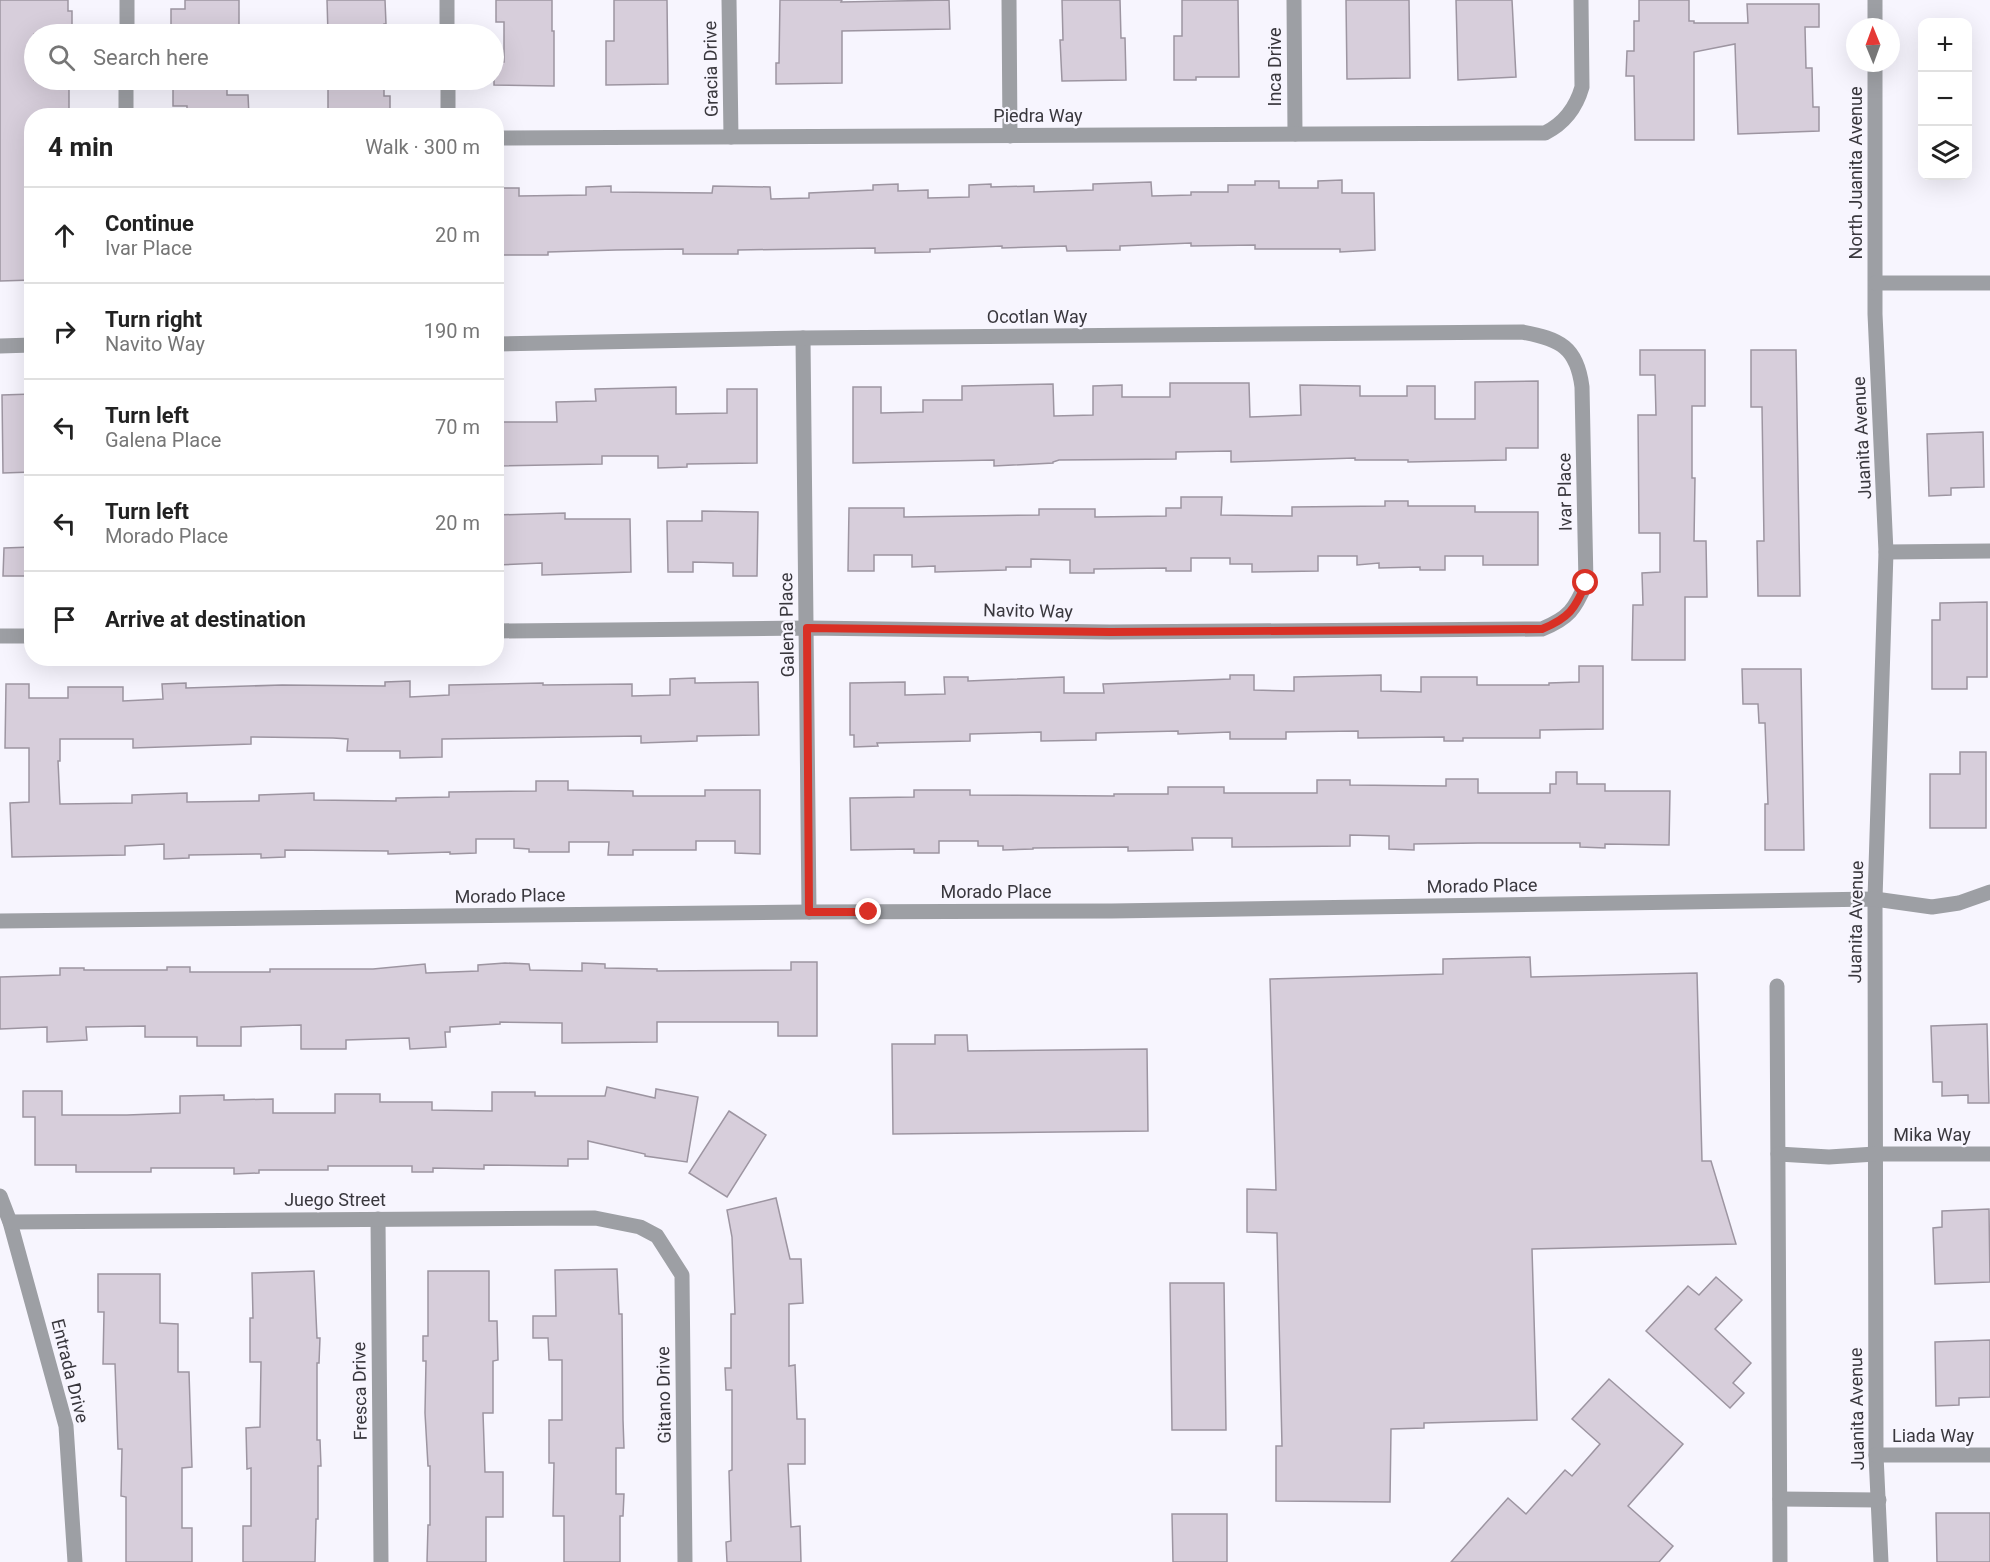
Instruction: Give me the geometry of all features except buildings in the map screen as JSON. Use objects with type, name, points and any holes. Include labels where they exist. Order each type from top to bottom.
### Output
[{"type":"street","points":[[127,0],[127,24]]},
{"type":"street","points":[[447,0],[447,24]]},
{"type":"street","name":"Gracia Drive","points":[[729,0],[731,137]]},
{"type":"street","points":[[1009,0],[1010,136]]},
{"type":"street","name":"Inca Drive","points":[[1294,0],[1295,134]]},
{"type":"street","name":"Piedra Way","points":[[504,138],[1545,133],[1557,127],[1571,112],[1582,87],[1581,0]]},
{"type":"street","points":[[1875,0],[1875,18]]},
{"type":"street","name":"North Juanita Avenue","points":[[1875,72],[1876,283]]},
{"type":"street","points":[[126,90],[126,108]]},
{"type":"street","points":[[448,90],[448,108]]},
{"type":"street","points":[[1876,283],[1990,283]]},
{"type":"street","name":"Juanita Avenue","points":[[1876,283],[1875,314],[1886,552],[1875,898],[1876,1455],[1881,1562]]},
{"type":"street","name":"Ocotlan Way","points":[[504,344],[803,338],[1522,332],[1549,337],[1572,354]]},
{"type":"street","name":"Galena Place","points":[[803,338],[809,912]]},
{"type":"street","points":[[0,346],[24,345]]},
{"type":"street","name":"Ivar Place","points":[[1558,622],[1576,606],[1586,583],[1582,387],[1580,370],[1572,354]]},
{"type":"street","points":[[1886,552],[1990,551]]},
{"type":"street","name":"Navito Way","points":[[504,631],[807,628],[1110,632],[1518,630],[1542,629],[1558,622]]},
{"type":"street","points":[[0,636],[24,636]]},
{"type":"street","name":"Morado Place","points":[[0,921],[809,912],[1101,912],[1875,898],[1932,907],[1959,903],[1990,892]]},
{"type":"street","points":[[1777,986],[1780,1562]]},
{"type":"street","name":"Mika Way","points":[[1778,1154],[1829,1157],[1875,1154],[1990,1154]]},
{"type":"street","name":"Entrada Drive","points":[[0,1196],[10,1222],[66,1425],[75,1562]]},
{"type":"street","name":"Juego Street","points":[[10,1222],[595,1218],[640,1227],[657,1236]]},
{"type":"street","name":"Fresca Drive","points":[[378,1219],[381,1562]]},
{"type":"street","name":"Gitano Drive","points":[[657,1236],[682,1275],[685,1562]]},
{"type":"street","name":"Liada Way","points":[[1876,1455],[1990,1455]]},
{"type":"street","points":[[1780,1499],[1879,1500]]},
{"type":"route","points":[[869,912],[809,912],[807,628],[1110,632],[1542,629],[1558,622],[1576,606],[1586,583]]}]
